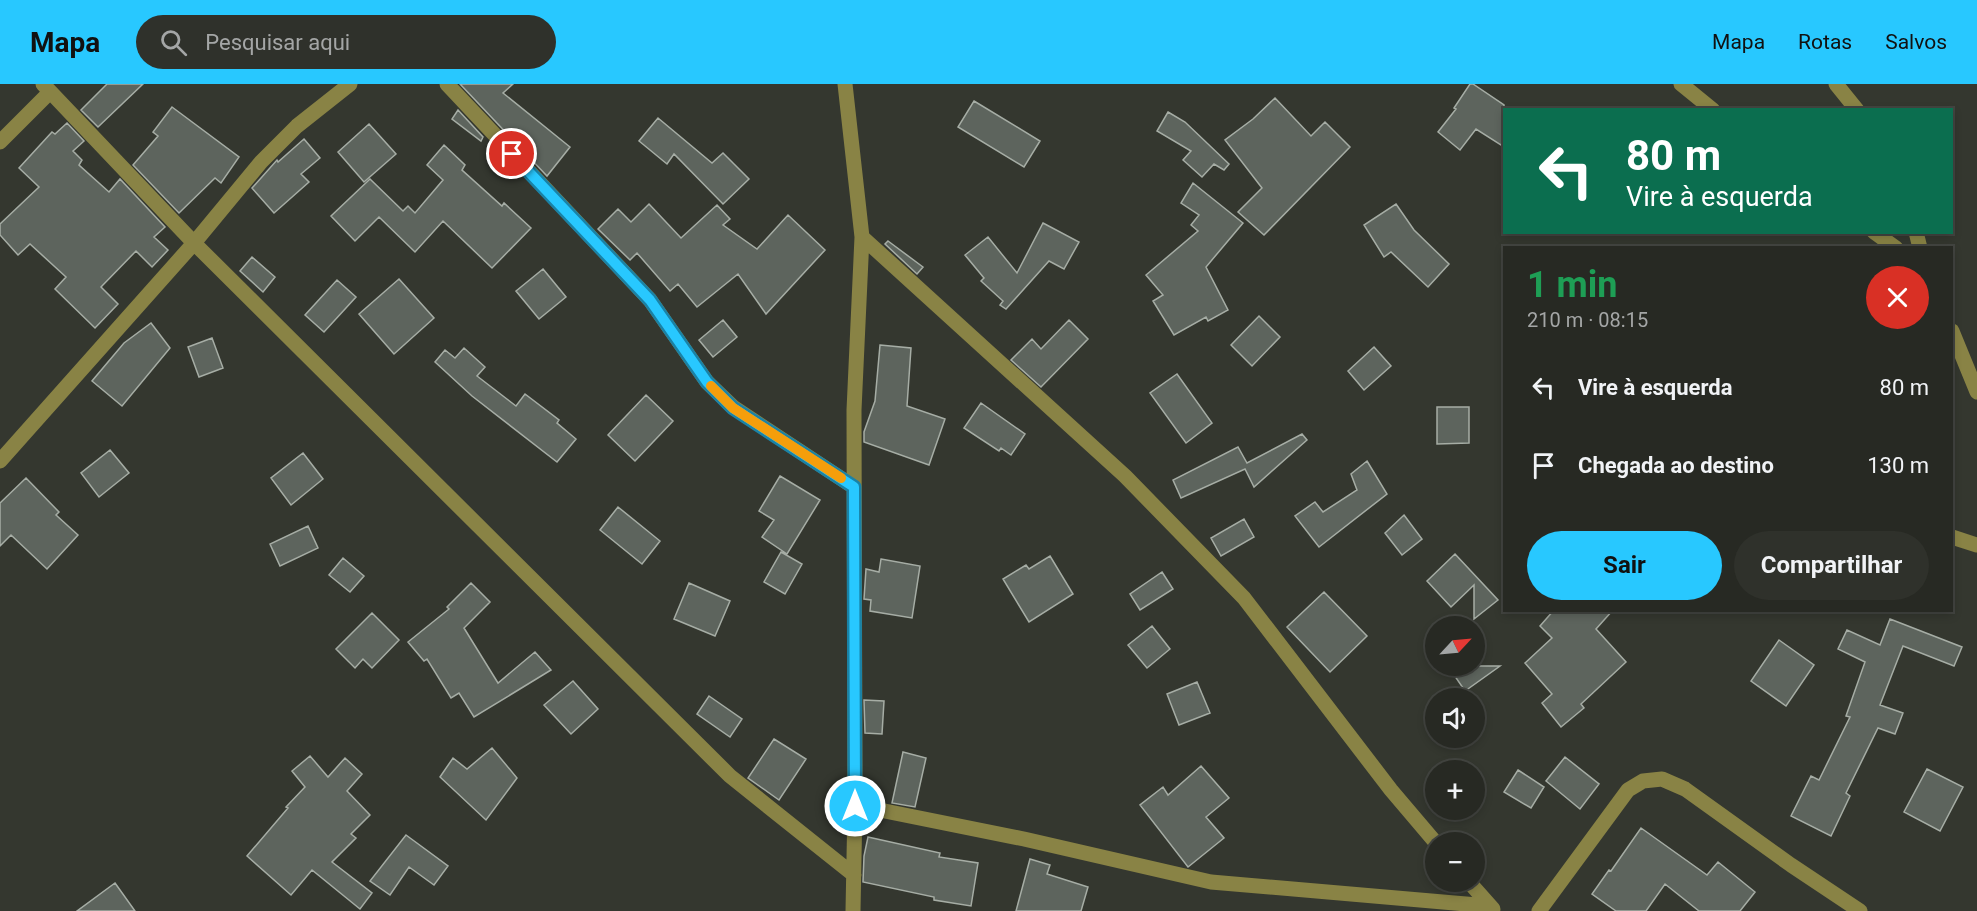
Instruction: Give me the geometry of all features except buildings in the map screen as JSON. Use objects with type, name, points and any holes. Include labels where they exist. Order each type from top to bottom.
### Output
[{"type":"street","points":[[0,461],[194,243],[261,162],[297,126],[350,84]]},
{"type":"street","points":[[447,84],[650,300],[707,382],[733,408],[854,487]]},
{"type":"street","points":[[845,84],[861,237],[854,410],[853,911]]},
{"type":"street","points":[[1680,84],[1710,108]]},
{"type":"street","points":[[1836,84],[1855,108]]},
{"type":"street","points":[[0,142],[46,88],[194,243],[730,776],[854,875]]},
{"type":"street","points":[[1877,234],[1893,246]]},
{"type":"street","points":[[861,237],[1125,477],[1244,598],[1391,790],[1427,832]]},
{"type":"street","points":[[1953,333],[1977,392]]},
{"type":"street","points":[[1953,537],[1977,545]]},
{"type":"street","points":[[1539,911],[1628,790],[1643,782],[1662,779],[1685,789],[1860,911]]},
{"type":"street","points":[[855,806],[1024,839],[1211,882],[1492,909]]},
{"type":"street","points":[[1478,892],[1492,909]]},
{"type":"slow traffic","points":[[711,386],[733,408],[841,478]]},
{"type":"route","points":[[512,154],[650,300],[707,382],[733,408],[854,487],[855,806]]}]
